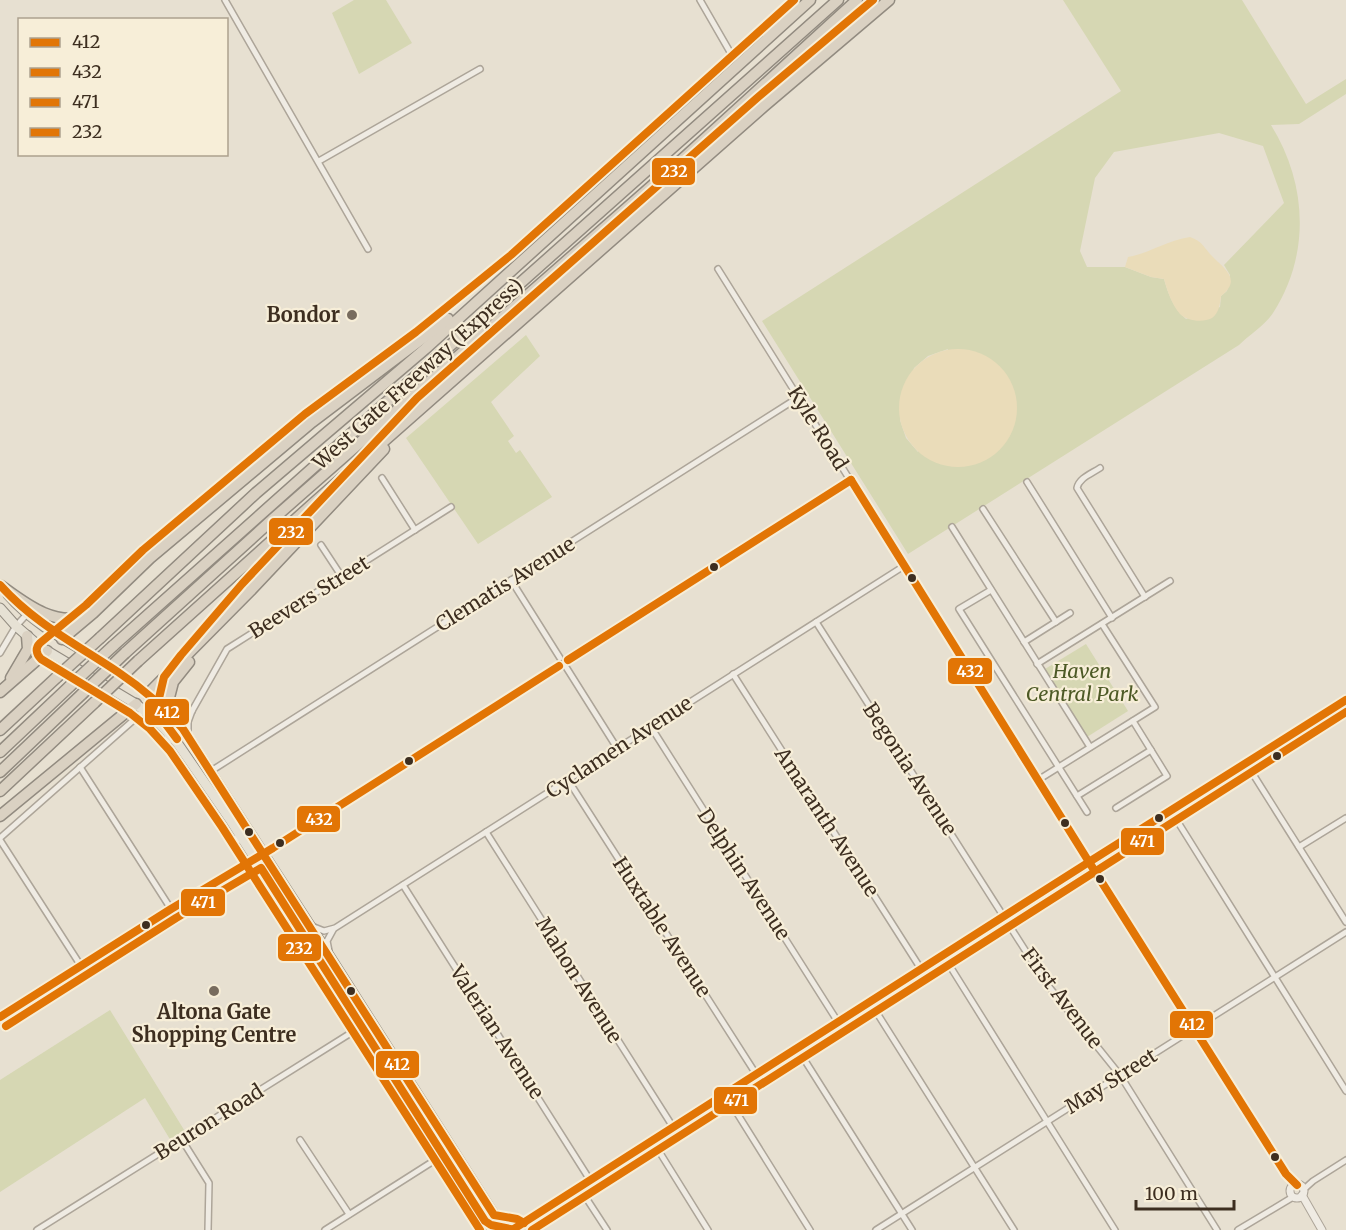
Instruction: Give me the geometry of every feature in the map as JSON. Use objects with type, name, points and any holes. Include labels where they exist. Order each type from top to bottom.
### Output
[{"type":"highway","points":[[0,730],[256,493],[425,349],[810,0]]},
{"type":"highway","name":"West Gate Freeway (Express)","points":[[0,752],[113,646],[838,0]]},
{"type":"highway","name":"West Gate Freeway (Express)","points":[[0,772],[125,653],[273,519],[678,164],[857,0]]},
{"type":"highway","points":[[837,43],[881,0]]},
{"type":"highway","points":[[0,791],[138,661],[837,43],[889,0]]},
{"type":"highway","points":[[62,639],[93,613],[150,558],[312,422],[422,340],[518,263]]},
{"type":"highway","points":[[148,694],[250,591],[426,405]]},
{"type":"highway","points":[[0,586],[30,611],[67,619],[80,618],[93,613]]},
{"type":"highway","points":[[166,709],[173,682],[250,591]]},
{"type":"highway","points":[[3,689],[28,649],[27,636]]},
{"type":"highway","points":[[3,689],[47,651]]},
{"type":"highway","points":[[0,816],[140,707]]},
{"type":"main road","points":[[0,608],[16,627],[47,651],[140,707],[167,732],[201,776],[244,842],[259,856],[310,924],[492,1230]]},
{"type":"main road","points":[[30,611],[62,639],[107,665],[148,694],[166,709],[188,736],[361,1025],[443,1155],[488,1222],[504,1230]]},
{"type":"main road","points":[[47,651],[62,639]]},
{"type":"main road","points":[[140,707],[148,694]]},
{"type":"main road","points":[[512,1230],[523,1226],[652,1140],[1346,700]]},
{"type":"main road","points":[[488,1222],[517,1219],[523,1226]]},
{"type":"street","points":[[225,0],[368,249]]},
{"type":"street","points":[[700,0],[730,52]]},
{"type":"street","points":[[319,161],[480,69]]},
{"type":"street","name":"Kyle Road","points":[[718,269],[1089,862]]},
{"type":"street","name":"Clematis Avenue","points":[[211,771],[799,397]]},
{"type":"street","points":[[1100,468],[1083,479],[1077,488],[1145,597]]},
{"type":"street","points":[[382,478],[415,530]]},
{"type":"street","points":[[511,580],[560,658],[568,660],[851,480]]},
{"type":"street","points":[[1027,482],[1113,618]]},
{"type":"street","name":"Beevers Street","points":[[188,736],[188,722],[192,711],[227,650],[452,507]]},
{"type":"street","points":[[983,509],[1056,622]]},
{"type":"street","points":[[952,527],[1090,747]]},
{"type":"street","points":[[321,544],[342,577]]},
{"type":"street","name":"Cyclamen Avenue","points":[[334,928],[904,566]]},
{"type":"street","points":[[1037,664],[1170,581]]},
{"type":"street","points":[[991,590],[959,609],[1087,812]]},
{"type":"street","points":[[0,653],[16,627],[30,611]]},
{"type":"street","points":[[1024,642],[1070,613]]},
{"type":"street","name":"Begonia Avenue","points":[[816,622],[1004,916]]},
{"type":"street","points":[[1038,780],[1155,707],[1102,624]]},
{"type":"street","points":[[559,666],[560,658]]},
{"type":"street","points":[[566,667],[568,660]]},
{"type":"street","points":[[0,1017],[559,666],[566,667]]},
{"type":"street","points":[[566,667],[617,748]]},
{"type":"street","name":"Amaranth Avenue","points":[[733,674],[921,969]]},
{"type":"street","points":[[81,966],[0,839],[108,742],[140,707]]},
{"type":"street","points":[[166,709],[183,714],[192,711]]},
{"type":"street","points":[[1116,808],[1167,776],[1133,721]]},
{"type":"street","name":"Delphin Avenue","points":[[651,727],[838,1022]]},
{"type":"street","points":[[1077,796],[1151,750]]},
{"type":"street","points":[[1246,763],[1346,922]]},
{"type":"street","points":[[80,767],[171,909]]},
{"type":"street","name":"Huxtable Avenue","points":[[568,780],[756,1074]]},
{"type":"street","points":[[1171,811],[1346,1090]]},
{"type":"street","points":[[1299,847],[1346,818]]},
{"type":"street","name":"Mahon Avenue","points":[[486,832],[673,1127]]},
{"type":"street","points":[[1089,862],[1322,1230]]},
{"type":"street","name":"Valerian Avenue","points":[[403,885],[590,1180]]},
{"type":"street","name":"First Avenue","points":[[1004,916],[1046,982],[1120,1075],[1217,1230]]},
{"type":"street","points":[[310,924],[323,931],[334,928]]},
{"type":"street","points":[[330,956],[327,941],[334,928]]},
{"type":"street","name":"May Street","points":[[876,1230],[1346,932]]},
{"type":"street","points":[[943,955],[1115,1230]]},
{"type":"street","points":[[358,1002],[362,1017],[361,1025]]},
{"type":"street","points":[[870,1002],[1014,1230]]},
{"type":"street","name":"Beuron Road","points":[[37,1230],[361,1025]]},
{"type":"street","points":[[797,1048],[912,1230]]},
{"type":"street","points":[[725,1094],[810,1230]]},
{"type":"street","points":[[182,1140],[209,1183],[208,1230]]},
{"type":"street","points":[[300,1140],[349,1215]]},
{"type":"street","points":[[652,1140],[708,1230]]},
{"type":"street","points":[[325,1230],[443,1155]]},
{"type":"street","points":[[1238,1230],[1346,1160]]},
{"type":"street","points":[[579,1187],[607,1230]]},
{"type":"green space","points":[[354,0],[386,0],[412,43],[359,74],[332,13]]},
{"type":"green space","points":[[1063,0],[1242,0],[1306,104],[1346,79],[1346,94],[1299,124],[1271,125],[1292,171],[1300,219],[1299,243],[1294,267],[1285,290],[1270,317],[1239,345],[908,554],[762,321],[1121,91]],"holes":[[[1219,133],[1263,146],[1284,203],[1224,265],[1230,275],[1227,291],[1221,296],[1220,307],[1186,319],[1172,301],[1164,279],[1151,277],[1125,267],[1087,267],[1080,251],[1095,178],[1114,152]],[[948,349],[918,452],[906,438],[900,420],[914,368],[928,356]]]},
{"type":"green space","points":[[526,335],[540,356],[491,402],[514,436],[508,441],[516,453],[520,450],[552,497],[478,544],[406,438]]},
{"type":"green space","name":"Haven Central Park","points":[[1086,644],[1128,711],[1087,737],[1045,669]]},
{"type":"green space","points":[[110,1010],[186,1133],[171,1141],[145,1098],[0,1192],[0,1080]]},
{"type":"sand","points":[[1190,237],[1202,244],[1231,279],[1227,290],[1221,296],[1216,314],[1212,318],[1200,321],[1191,320],[1180,314],[1172,302],[1164,279],[1151,277],[1125,267],[1128,257]]},
{"type":"sand","points":[[958,349],[981,353],[1000,366],[1013,385],[1017,408],[1013,431],[1000,450],[981,463],[958,467],[935,463],[916,450],[903,431],[899,408],[903,385],[916,366],[935,353]]},
{"type":"transit line","name":"232","points":[[480,1230],[222,827],[170,751],[150,729],[130,713],[41,659],[37,653],[38,645],[86,605],[143,550],[305,414],[416,332],[511,255],[794,0]]},
{"type":"transit line","name":"232","points":[[177,739],[156,711],[164,677],[242,584],[417,398],[757,98],[873,0]]},
{"type":"transit line","name":"432","points":[[851,480],[1089,862]]},
{"type":"transit line","name":"432","points":[[568,660],[851,480]]},
{"type":"transit line","name":"412","points":[[0,585],[41,622],[136,685],[183,729],[494,1215],[517,1219],[524,1223]]},
{"type":"transit line","name":"432","points":[[0,1017],[171,909],[273,848],[559,666]]},
{"type":"transit line","name":"432","points":[[1089,862],[1346,700]]},
{"type":"transit line","name":"471","points":[[532,1230],[1346,712]]},
{"type":"transit line","name":"412","points":[[1089,862],[1286,1174],[1297,1185]]},
{"type":"transit line","name":"412","points":[[512,1230],[1089,862]]},
{"type":"transit line","name":"471","points":[[6,1026],[176,918],[261,868],[485,1221],[491,1225],[515,1230]]},
{"type":"place","name":"Bondor","points":[[352,315]]},
{"type":"place","name":"Altona Gate Shopping Centre","points":[[214,991]]}]
